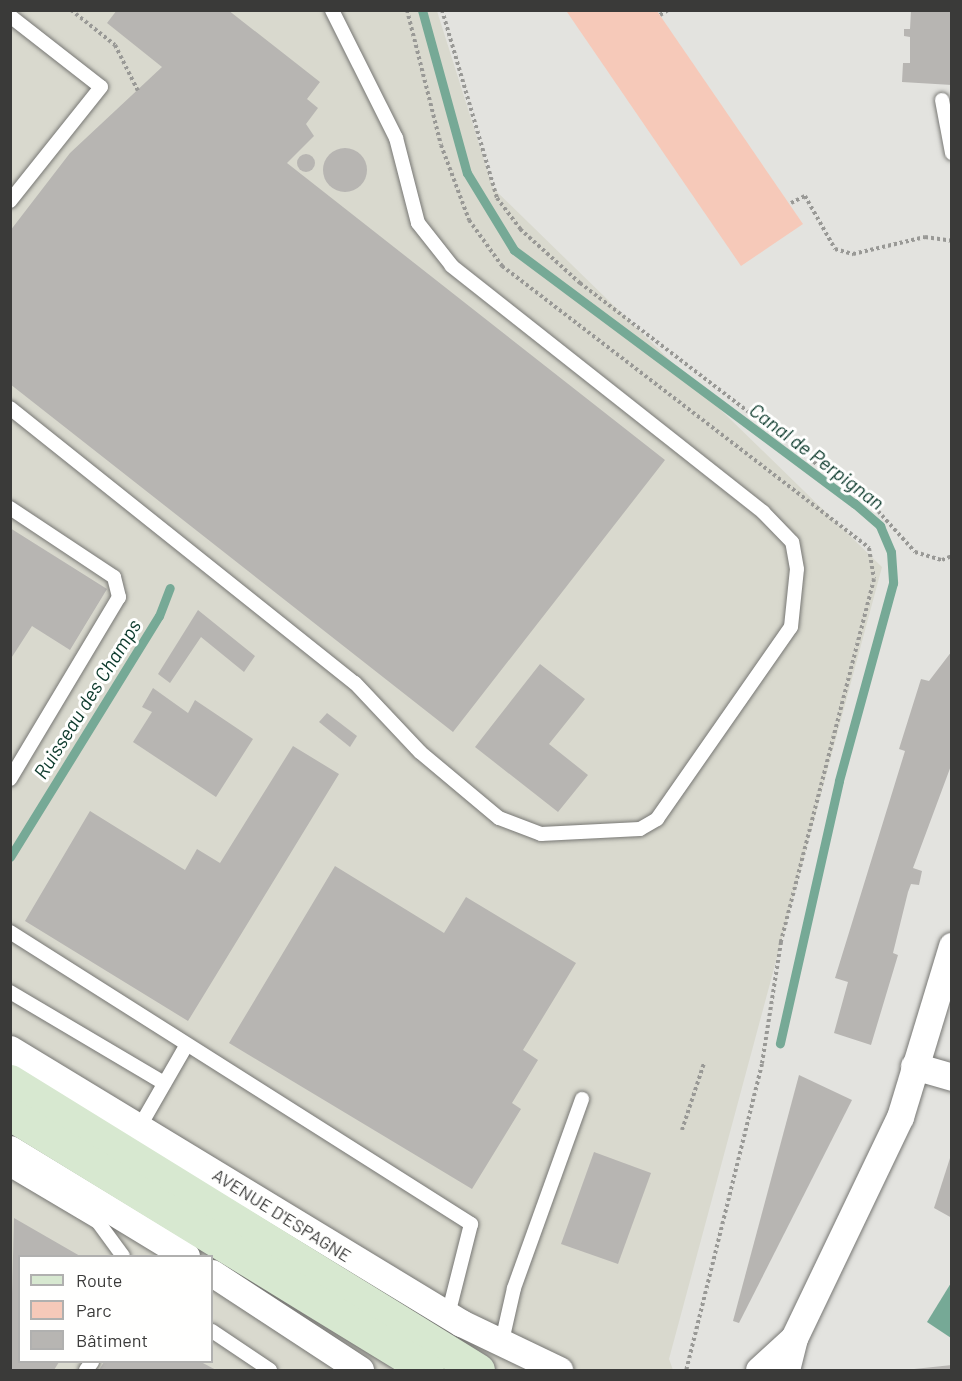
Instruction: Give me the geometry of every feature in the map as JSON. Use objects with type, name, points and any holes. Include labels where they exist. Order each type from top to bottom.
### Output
[{"type":"main road","name":"AVENUE D'ESPAGNE","points":[[10,1081],[478,1371]]},
{"type":"main road","points":[[10,1114],[427,1371]]},
{"type":"street","points":[[786,1371],[794,1338],[900,1118],[951,946]]},
{"type":"street","name":"AVENUE D'ESPAGNE","points":[[10,1049],[140,1126],[448,1316],[559,1371]]},
{"type":"street","points":[[914,1066],[951,1077]]},
{"type":"street","points":[[10,1149],[102,1214],[182,1255]]},
{"type":"street","points":[[213,1274],[360,1371]]},
{"type":"street","points":[[759,1371],[794,1338]]},
{"type":"lane","points":[[10,408],[355,684],[420,752],[500,818],[541,834],[640,829],[657,819],[791,627],[796,569],[792,542],[763,512],[452,267],[418,224],[396,138],[332,10]]},
{"type":"lane","points":[[10,16],[101,87],[10,201]]},
{"type":"lane","points":[[942,100],[951,153]]},
{"type":"lane","points":[[10,508],[114,577],[118,597],[10,779]]},
{"type":"lane","points":[[10,932],[186,1046],[471,1224],[448,1316]]},
{"type":"lane","points":[[10,992],[164,1083]]},
{"type":"lane","points":[[140,1126],[186,1046]]},
{"type":"lane","points":[[502,1341],[514,1288],[582,1099]]},
{"type":"lane","points":[[10,1170],[102,1214],[122,1255]]},
{"type":"lane","points":[[213,1332],[270,1371]]},
{"type":"path","points":[[71,10],[115,45],[138,91]]},
{"type":"path","points":[[407,10],[445,156],[469,220],[502,266],[868,548],[874,579],[781,942],[762,1064],[686,1371]]},
{"type":"path","points":[[442,10],[497,198],[520,229],[580,283],[878,511],[915,552],[942,560],[951,556]]},
{"type":"path","points":[[660,15],[668,10]]},
{"type":"path","points":[[791,203],[805,196],[835,249],[853,254],[925,237],[951,241]]},
{"type":"path","points":[[682,1130],[704,1063]]},
{"type":"shaded area","points":[[10,11],[437,11],[493,188],[882,567],[669,1359],[673,1370],[11,1370]]},
{"type":"shaded area","points":[[951,1283],[951,1338],[927,1322]]},
{"type":"green space","points":[[657,11],[803,224],[741,266],[567,12]]},
{"type":"building","points":[[117,10],[228,10],[320,82],[307,99],[318,108],[306,124],[314,136],[287,163],[665,460],[453,732],[10,384],[10,231],[70,153],[162,67],[107,23]]},
{"type":"building","points":[[911,10],[952,10],[952,85],[902,82],[903,63],[910,63],[910,37],[904,36],[904,29],[910,29]]},
{"type":"building","points":[[345,148],[360,155],[367,170],[360,185],[345,192],[330,185],[323,170],[330,155]]},
{"type":"building","points":[[306,154],[312,157],[315,163],[312,169],[306,172],[300,169],[297,163],[300,157]]},
{"type":"building","points":[[10,528],[107,589],[70,650],[32,626],[10,660]]},
{"type":"building","points":[[198,610],[255,656],[244,672],[201,637],[170,683],[158,674]]},
{"type":"building","points":[[952,651],[952,763],[913,868],[922,871],[919,885],[911,884],[908,892],[893,953],[898,955],[871,1045],[834,1033],[848,982],[835,978],[905,751],[899,749],[921,679],[929,681]]},
{"type":"building","points":[[540,664],[585,699],[549,744],[588,775],[558,812],[475,747]]},
{"type":"building","points":[[153,688],[188,713],[195,700],[253,739],[216,797],[133,742],[152,712],[142,707]]},
{"type":"building","points":[[327,713],[357,736],[350,747],[319,722]]},
{"type":"building","points":[[293,746],[339,774],[188,1021],[25,921],[90,811],[185,870],[197,849],[220,863]]},
{"type":"building","points":[[335,866],[444,933],[466,897],[576,963],[523,1050],[538,1060],[512,1103],[521,1109],[472,1189],[229,1043]]},
{"type":"building","points":[[799,1075],[852,1100],[739,1323],[733,1321]]},
{"type":"building","points":[[594,1152],[651,1173],[618,1264],[561,1244]]},
{"type":"building","points":[[952,1155],[952,1218],[934,1208]]},
{"type":"building","points":[[14,1218],[78,1255],[18,1255],[18,1363],[58,1363],[54,1370],[10,1370]]},
{"type":"building","points":[[103,1363],[203,1363],[216,1370],[99,1370]]},
{"type":"building","points":[[952,1365],[952,1370],[914,1370],[914,1369]]},
{"type":"waterway","name":"Canal de Perpignan","points":[[422,10],[467,173],[514,250],[854,503],[880,526],[891,552],[893,583],[839,781],[780,1043]]},
{"type":"waterway","name":"Ruisseau des Champs","points":[[10,857],[159,616],[170,588]]}]
